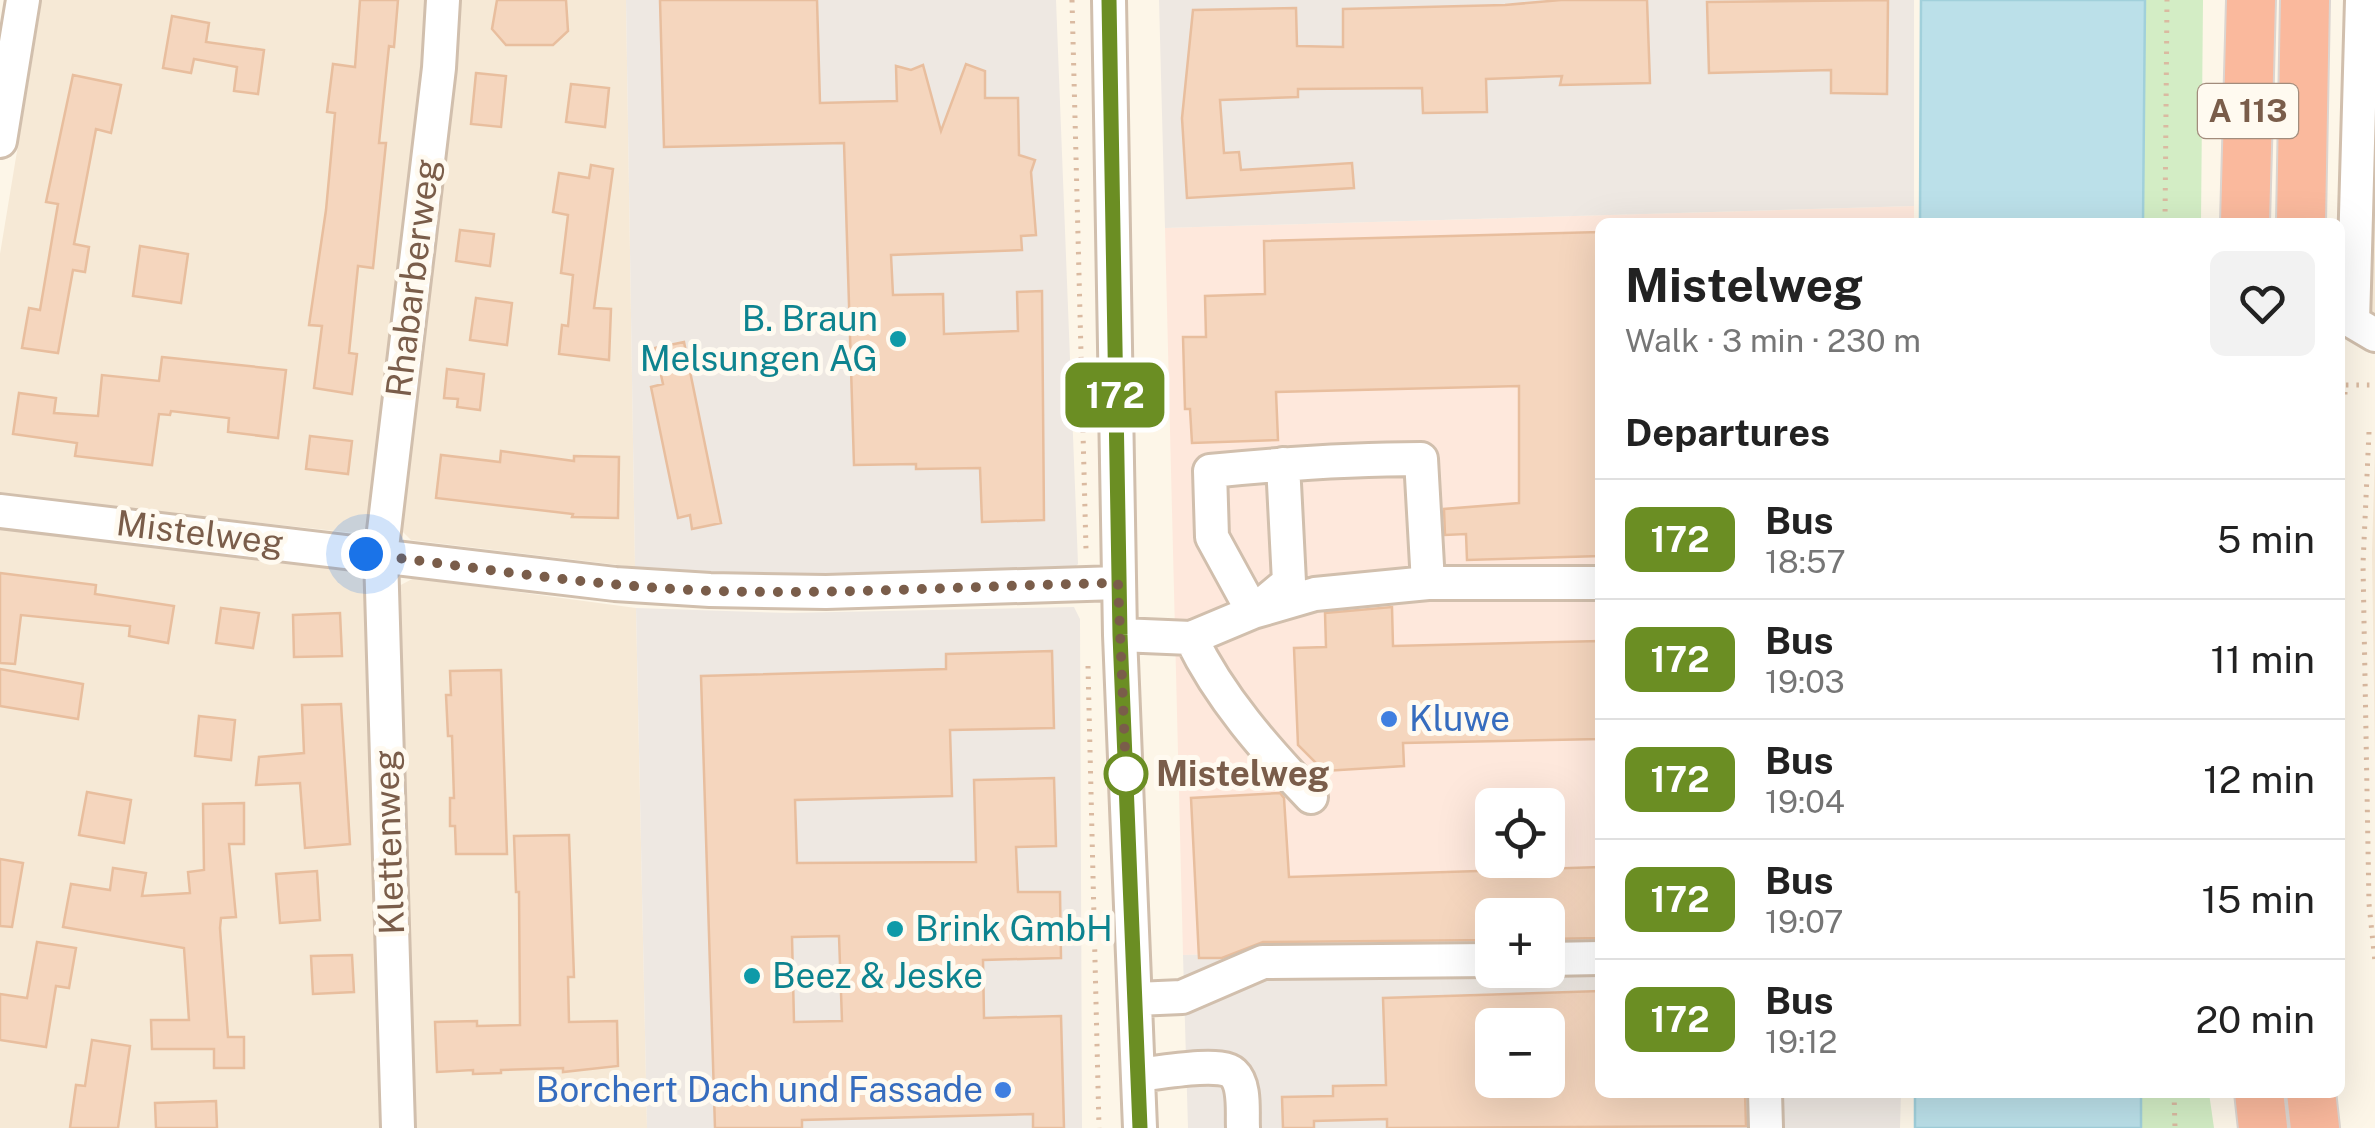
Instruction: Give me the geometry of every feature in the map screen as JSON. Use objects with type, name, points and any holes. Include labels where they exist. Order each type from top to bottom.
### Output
[{"type":"highway","name":"A 113","points":[[2246,218],[2251,0]]},
{"type":"highway","name":"A 113","points":[[2301,218],[2305,0]]},
{"type":"highway","points":[[2260,1098],[2263,1128]]},
{"type":"highway","points":[[2312,1098],[2315,1128]]},
{"type":"street","points":[[0,141],[7,61],[23,0]]},
{"type":"street","name":"Rhabarberweg","points":[[382,556],[439,68],[443,0]]},
{"type":"street","points":[[1109,0],[1118,583],[1140,1128]]},
{"type":"street","points":[[2362,0],[2354,322],[2375,335]]},
{"type":"street","points":[[1253,612],[1212,537],[1210,471],[1421,459],[1428,583]]},
{"type":"street","points":[[1253,612],[1289,582],[1283,464]]},
{"type":"street","name":"Mistelweg","points":[[0,511],[615,584],[826,592],[1118,583]]},
{"type":"street","name":"Klettenweg","points":[[382,556],[398,1128]]},
{"type":"street","points":[[1120,635],[1191,638],[1253,612],[1315,594],[1428,583],[1595,584]]},
{"type":"street","points":[[1191,638],[1211,679],[1281,766],[1312,797]]},
{"type":"street","points":[[1565,959],[1595,958]]},
{"type":"street","points":[[1136,1000],[1182,997],[1263,962],[1475,960]]},
{"type":"street","points":[[1138,1075],[1222,1067],[1234,1074],[1241,1089],[1243,1128]]},
{"type":"street","points":[[1766,1098],[1766,1128]]},
{"type":"path","points":[[1072,0],[1085,538]]},
{"type":"path","points":[[2164,218],[2167,0]]},
{"type":"path","points":[[2345,386],[2372,385]]},
{"type":"path","points":[[2368,432],[2363,564],[2369,904],[2375,962]]},
{"type":"path","points":[[1088,657],[1099,1128]]},
{"type":"path","points":[[2174,1098],[2175,1128]]},
{"type":"shaded area","points":[[42,0],[430,0],[369,524],[363,530],[354,533],[0,494],[0,254]]},
{"type":"shaded area","points":[[455,0],[626,0],[635,567],[411,540],[397,526]]},
{"type":"shaded area","points":[[626,0],[1056,0],[1078,564],[1073,569],[813,576],[721,575],[635,567]]},
{"type":"shaded area","points":[[1159,0],[1914,0],[1914,206],[1165,228]]},
{"type":"shaded area","points":[[2375,48],[2375,324],[2367,312]]},
{"type":"shaded area","points":[[1914,206],[1914,218],[1595,218],[1595,945],[1565,946],[1565,898],[1475,898],[1475,947],[1183,955],[1165,228]]},
{"type":"shaded area","points":[[2375,449],[2375,761],[2372,553]]},
{"type":"shaded area","points":[[0,528],[350,571],[364,580],[384,1128],[0,1128]]},
{"type":"shaded area","points":[[414,578],[636,608],[647,1128],[410,1128],[397,587]]},
{"type":"shaded area","points":[[1074,607],[1080,619],[1082,1128],[647,1128],[636,608],[788,613]]},
{"type":"shaded area","points":[[1475,947],[1475,988],[1565,988],[1565,962],[1595,947],[1595,1098],[1901,1098],[1900,1128],[1188,1128],[1183,955]]},
{"type":"green space","points":[[2145,0],[2203,0],[2201,218],[2143,218]]},
{"type":"green space","points":[[2141,1098],[2210,1098],[2214,1128],[2141,1128]]},
{"type":"water","points":[[1921,0],[2145,0],[2143,218],[1920,218]]},
{"type":"water","points":[[1915,1098],[2141,1098],[2141,1128],[1915,1128]]},
{"type":"building","points":[[360,0],[398,0],[379,143],[386,143],[373,268],[358,266],[349,353],[357,354],[352,394],[314,388],[322,326],[309,325],[335,113],[327,112],[333,64],[355,67]]},
{"type":"building","points":[[497,0],[566,0],[568,31],[553,45],[506,45],[492,29]]},
{"type":"building","name":"B. Braun Melsungen AG","points":[[660,0],[817,0],[820,103],[897,101],[896,66],[911,70],[923,65],[941,131],[966,64],[985,71],[985,98],[1018,98],[1019,155],[1035,160],[1031,172],[1036,235],[1021,236],[1022,250],[891,255],[893,295],[943,294],[944,334],[1018,331],[1017,292],[1042,291],[1044,520],[982,522],[980,468],[854,465],[844,143],[664,147]]},
{"type":"building","points":[[1647,0],[1650,83],[1560,85],[1562,76],[1486,79],[1487,112],[1423,113],[1422,88],[1298,89],[1298,97],[1220,100],[1224,153],[1239,152],[1241,170],[1352,163],[1354,188],[1187,198],[1182,118],[1193,10],[1296,8],[1297,46],[1343,47],[1343,9]]},
{"type":"building","points":[[1888,0],[1887,94],[1831,93],[1831,70],[1709,73],[1707,2]]},
{"type":"building","points":[[172,16],[209,23],[206,42],[264,50],[258,94],[234,91],[237,67],[194,59],[191,73],[163,68]]},
{"type":"building","points":[[476,73],[506,76],[501,127],[471,124]]},
{"type":"building","points":[[73,75],[121,85],[111,133],[96,129],[74,244],[89,247],[85,272],[73,270],[58,353],[22,348],[29,308],[40,310],[58,204],[46,202]]},
{"type":"building","points":[[571,84],[609,88],[605,127],[566,122]]},
{"type":"building","points":[[591,165],[613,169],[594,308],[611,309],[609,360],[559,354],[562,325],[568,326],[573,275],[561,273],[568,215],[553,212],[559,173],[589,178]]},
{"type":"building","points":[[460,230],[494,234],[490,266],[456,261]]},
{"type":"building","points":[[1595,232],[1595,556],[1467,560],[1466,534],[1445,535],[1444,509],[1519,503],[1519,386],[1276,392],[1278,440],[1192,443],[1190,409],[1185,409],[1183,337],[1206,337],[1205,296],[1265,294],[1264,241]]},
{"type":"building","points":[[140,246],[188,254],[181,303],[133,296]]},
{"type":"building","points":[[476,298],[512,303],[507,345],[470,340]]},
{"type":"building","points":[[684,342],[721,523],[692,529],[690,515],[678,518],[651,387],[663,384],[655,348]]},
{"type":"building","points":[[162,357],[286,370],[278,438],[228,432],[229,418],[171,411],[170,415],[159,414],[152,465],[75,456],[77,443],[13,434],[19,393],[56,398],[54,413],[98,416],[102,375],[159,381]]},
{"type":"building","points":[[447,369],[484,374],[480,410],[457,407],[458,399],[444,398]]},
{"type":"building","points":[[310,436],[352,441],[348,474],[306,469]]},
{"type":"building","points":[[501,451],[574,461],[574,456],[619,457],[618,518],[572,517],[573,514],[436,498],[441,455],[500,462]]},
{"type":"building","points":[[0,573],[96,585],[95,594],[174,606],[168,643],[129,636],[130,626],[21,615],[15,664],[0,663]]},
{"type":"building","points":[[1392,607],[1393,646],[1595,641],[1595,739],[1403,743],[1404,766],[1324,771],[1298,745],[1294,648],[1326,647],[1325,613]]},
{"type":"building","points":[[221,608],[259,613],[253,648],[216,643]]},
{"type":"building","points":[[340,613],[342,656],[294,657],[293,615]]},
{"type":"building","points":[[1052,651],[1054,728],[950,730],[952,796],[795,800],[797,863],[976,862],[974,780],[1054,778],[1056,846],[1016,847],[1018,892],[1060,892],[1061,958],[983,960],[984,1018],[1061,1016],[1064,1128],[1033,1128],[1033,1114],[802,1120],[802,1128],[715,1128],[701,676],[946,669],[946,654]],"holes":[[[839,936],[842,1021],[794,1022],[792,937]]]},
{"type":"building","points":[[0,669],[83,684],[78,719],[0,706]]},
{"type":"building","points":[[501,670],[507,854],[456,854],[455,826],[450,826],[450,798],[454,798],[446,695],[451,695],[450,671]]},
{"type":"building","points":[[341,704],[350,844],[305,848],[300,783],[256,785],[259,757],[304,753],[302,705]]},
{"type":"building","points":[[199,716],[235,720],[231,760],[195,756]]},
{"type":"building","points":[[87,792],[131,800],[124,843],[79,835]]},
{"type":"building","points":[[1280,793],[1284,798],[1289,877],[1475,871],[1475,878],[1565,878],[1565,868],[1595,867],[1595,938],[1565,939],[1565,898],[1475,898],[1475,940],[1263,942],[1222,958],[1199,958],[1191,798]]},
{"type":"building","points":[[244,803],[244,844],[229,844],[236,917],[221,918],[220,928],[228,1037],[244,1037],[244,1068],[214,1068],[214,1049],[152,1049],[151,1020],[189,1020],[184,948],[63,927],[71,884],[110,890],[113,868],[146,873],[142,896],[190,893],[188,872],[204,870],[203,804]]},
{"type":"building","points":[[569,835],[574,977],[568,977],[569,1022],[617,1021],[618,1066],[563,1072],[563,1068],[473,1074],[473,1070],[437,1072],[435,1022],[520,1025],[519,892],[514,836]]},
{"type":"building","points":[[0,859],[23,863],[12,927],[0,926]]},
{"type":"building","points":[[317,871],[320,920],[280,923],[276,874]]},
{"type":"building","points":[[37,942],[76,948],[69,988],[56,986],[46,1047],[0,1040],[0,994],[27,998]]},
{"type":"building","points":[[352,955],[354,992],[313,994],[311,956]]},
{"type":"building","points":[[1595,991],[1595,1098],[1745,1098],[1746,1126],[1387,1128],[1387,1119],[1314,1121],[1314,1128],[1283,1128],[1282,1097],[1333,1096],[1333,1086],[1386,1085],[1383,998]]},
{"type":"building","points":[[92,1040],[130,1046],[118,1128],[70,1128],[76,1085],[85,1086]]},
{"type":"building","points":[[216,1101],[217,1128],[156,1128],[155,1103]]},
{"type":"bus line","name":"172","points":[[1109,0],[1120,635],[1140,1128]]},
{"type":"place","name":"B. Braun Melsungen AG","points":[[898,339]]},
{"type":"place","name":"Kluwe","points":[[1389,719]]},
{"type":"place","name":"Mistelweg","points":[[1126,774]]},
{"type":"place","name":"Brink GmbH","points":[[895,929]]},
{"type":"place","name":"Beez & Jeske","points":[[752,976]]},
{"type":"place","name":"Borchert Dach und Fassade","points":[[1003,1090]]},
{"type":"route","points":[[366,554],[615,584],[710,590],[826,592],[1118,583],[1126,774]]}]
